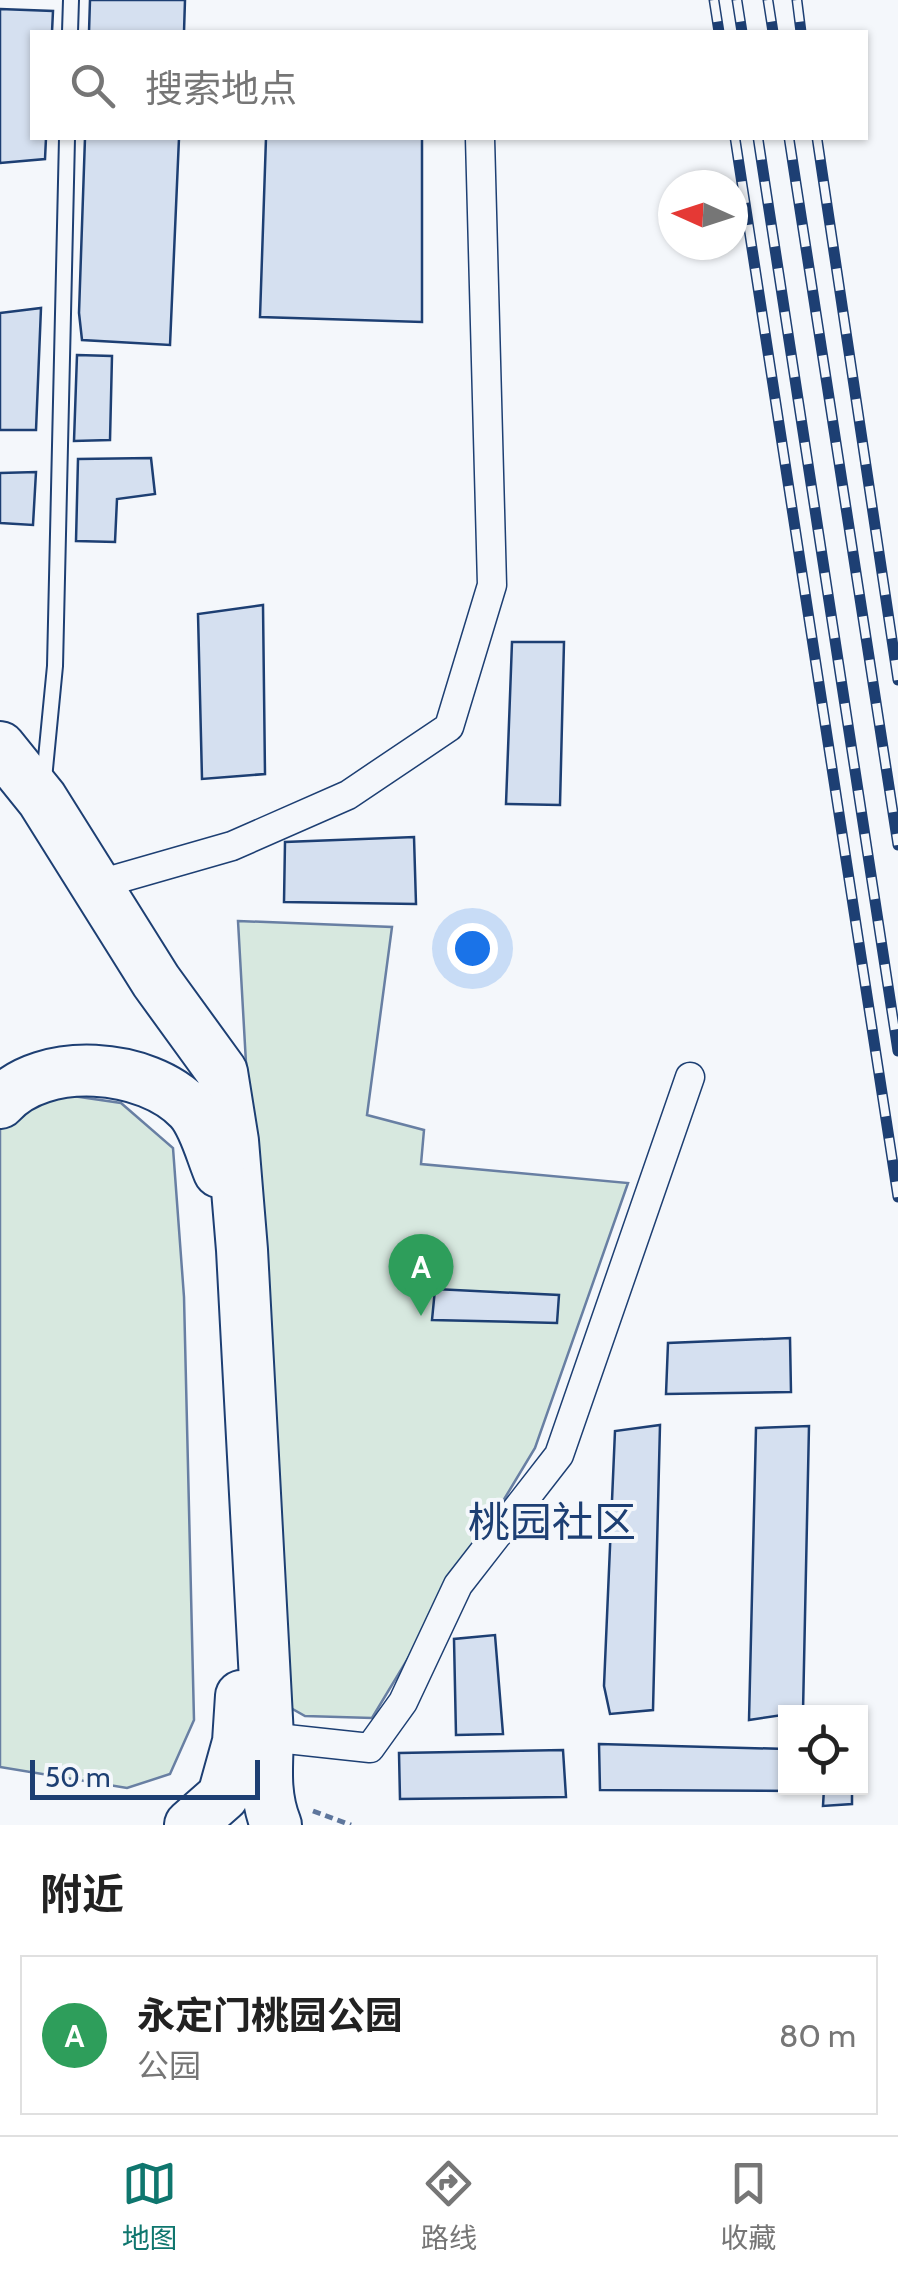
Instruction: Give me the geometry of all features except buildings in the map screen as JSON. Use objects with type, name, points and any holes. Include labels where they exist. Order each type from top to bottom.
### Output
[{"type":"highway","points":[[0,747],[42,800],[156,981],[222,1072],[233,1141],[242,1250],[268,1737],[268,1807],[276,1825]]},
{"type":"highway","points":[[0,1103],[14,1087],[62,1072],[116,1072],[142,1078],[176,1094],[194,1113],[222,1180],[233,1358],[242,1680],[238,1742],[222,1796],[190,1825]]},
{"type":"street","points":[[96,886],[232,846],[332,803],[449,726],[492,585],[480,140]]},
{"type":"street","points":[[268,1737],[370,1748],[403,1702],[458,1585],[559,1456],[690,1077]]},
{"type":"lane","points":[[70,0],[70,30]]},
{"type":"lane","points":[[42,800],[55,666],[67,140]]},
{"type":"shaded area","points":[[238,921],[392,927],[367,1115],[424,1130],[421,1164],[628,1183],[535,1448],[372,1718],[305,1716],[282,1703]]},
{"type":"shaded area","points":[[59,1094],[121,1103],[173,1148],[184,1297],[194,1720],[170,1774],[127,1788],[0,1767],[0,1127]]},
{"type":"railway","points":[[714,0],[719,30]]},
{"type":"railway","points":[[737,0],[742,30]]},
{"type":"railway","points":[[768,0],[773,30]]},
{"type":"railway","points":[[797,0],[801,30]]},
{"type":"railway","points":[[735,140],[898,1197]]},
{"type":"railway","points":[[758,140],[898,1051]]},
{"type":"railway","points":[[789,140],[898,845]]},
{"type":"railway","points":[[817,140],[898,680]]},
{"type":"place","name":"永定门桃园公园","points":[[421,1316]]},
{"type":"district","name":"桃园社区","points":[[552,1522]]}]
